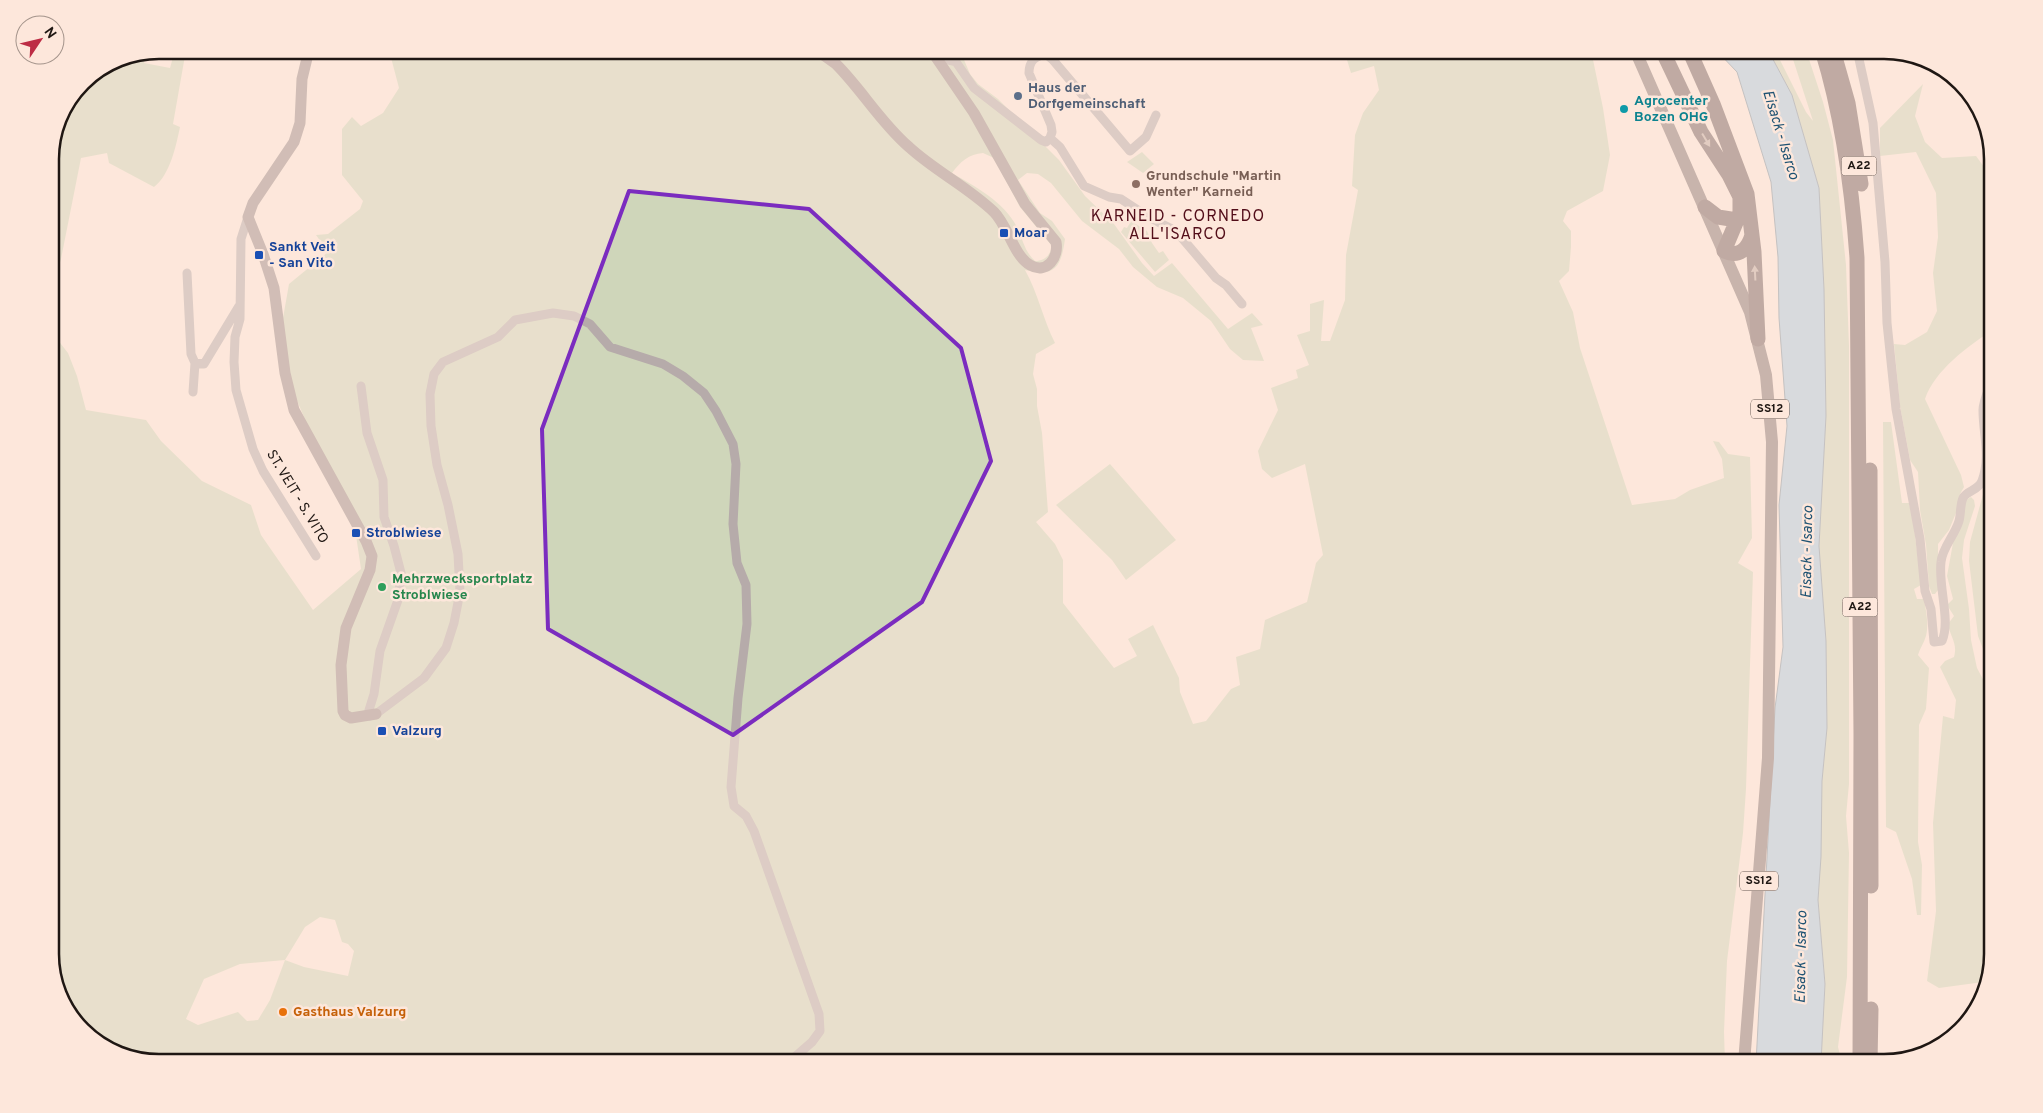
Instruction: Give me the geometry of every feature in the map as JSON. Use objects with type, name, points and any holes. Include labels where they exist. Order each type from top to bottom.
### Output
[{"type":"highway","points":[[1666,59],[1701,132],[1738,191],[1741,208],[1724,251],[1734,254],[1742,251],[1749,243],[1752,235]]},
{"type":"highway","points":[[1693,59],[1713,104],[1744,184],[1752,235],[1758,339]]},
{"type":"highway","points":[[1816,59],[1846,151]]},
{"type":"highway","name":"A22","points":[[1825,59],[1834,91],[1846,151],[1854,206],[1857,258],[1860,386],[1860,1054]]},
{"type":"highway","name":"A22","points":[[1836,59],[1856,148],[1863,202],[1867,258],[1872,725],[1870,1054]]},
{"type":"highway","points":[[1840,59],[1841,76]]},
{"type":"highway","points":[[1705,207],[1718,217],[1737,220]]},
{"type":"main road","name":"SS12","points":[[1639,59],[1743,292],[1758,339],[1767,384],[1772,442],[1770,698],[1764,807],[1745,1054]]},
{"type":"street","points":[[307,59],[302,80],[300,123],[294,142],[253,203],[248,217],[266,260],[274,288],[285,373],[294,410],[366,541],[372,556],[370,570],[346,628],[341,665],[343,711],[345,715],[351,718],[373,715],[424,678],[446,648],[454,624],[460,592],[458,554],[448,505],[437,465],[431,426],[430,394],[434,374],[443,362],[498,337],[515,320],[553,313],[574,316],[590,324],[610,347],[663,364],[683,376],[704,393],[716,411],[733,444],[736,464],[733,524],[737,563],[746,585],[747,624],[730,787],[734,806],[746,816],[754,831],[819,1014],[820,1030],[812,1042],[798,1054]]},
{"type":"street","points":[[829,59],[836,64],[906,146],[927,164],[975,196],[995,214],[1005,226],[1025,262],[1037,268],[1044,267],[1051,263],[1056,256],[1056,242],[1025,204],[974,113],[938,59]]},
{"type":"street","points":[[940,62],[943,59]]},
{"type":"street","points":[[947,59],[956,62],[974,88],[1046,142],[1052,132],[1051,124],[1029,73],[1029,66],[1033,59]]},
{"type":"street","points":[[1052,59],[1130,151],[1146,137],[1156,115]]},
{"type":"street","points":[[1859,59],[1873,123],[1885,262],[1887,323],[1896,409],[1920,540],[1925,591],[1931,609],[1934,642],[1942,641],[1946,632],[1940,585],[1941,560],[1958,522],[1962,499],[1967,493],[1973,492],[1981,484],[1984,475]]},
{"type":"street","points":[[1050,138],[1060,147],[1084,186],[1109,197],[1120,199],[1150,218],[1176,230],[1216,278],[1226,285],[1242,304]]},
{"type":"street","name":"ST. VEIT - S. VITO","points":[[248,217],[241,239],[240,319],[235,337],[234,362],[236,390],[253,449],[263,470],[316,556]]},
{"type":"street","points":[[187,273],[192,354],[195,363],[194,392]]},
{"type":"street","points":[[195,363],[204,364],[240,304]]},
{"type":"street","points":[[361,386],[366,433],[383,480],[384,517],[401,573],[398,600],[380,651],[370,710],[373,715]]},
{"type":"street","points":[[1984,405],[1984,422]]},
{"type":"highlighted area","points":[[629,191],[809,209],[961,348],[991,461],[922,602],[733,735],[548,629],[542,429]]},
{"type":"green space","points":[[172,59],[184,59],[173,124],[180,127],[168,168],[160,182],[154,187],[109,163],[107,153],[81,158],[59,265],[59,152],[62,133],[69,114],[79,98],[93,83],[120,66],[145,60],[144,63],[170,68]]},
{"type":"green space","points":[[391,59],[964,59],[970,74],[978,84],[998,99],[1059,160],[1085,196],[1114,224],[1142,263],[1154,276],[1172,263],[1228,329],[1252,313],[1263,325],[1251,328],[1264,361],[1243,360],[1230,349],[1211,321],[1183,298],[1157,287],[1133,267],[1119,249],[1082,221],[1051,183],[1038,174],[1027,173],[1018,180],[1040,213],[1052,221],[1065,239],[1061,257],[1055,268],[1043,272],[1025,270],[1055,343],[1036,354],[1033,374],[1037,389],[1037,406],[1042,433],[1048,512],[1036,522],[1055,544],[1063,560],[1063,603],[1114,668],[1137,656],[1128,639],[1153,625],[1179,678],[1180,692],[1193,724],[1206,721],[1231,689],[1240,685],[1236,657],[1260,649],[1265,620],[1307,602],[1316,563],[1323,555],[1305,464],[1272,478],[1262,469],[1258,451],[1278,410],[1271,388],[1298,378],[1296,370],[1309,365],[1297,335],[1310,331],[1310,304],[1324,300],[1321,341],[1330,341],[1345,300],[1346,255],[1358,190],[1352,186],[1355,135],[1363,113],[1379,90],[1374,66],[1351,73],[1347,59],[1593,59],[1610,155],[1603,191],[1567,211],[1563,221],[1571,231],[1569,271],[1559,281],[1573,312],[1580,348],[1632,505],[1675,499],[1690,490],[1724,478],[1722,459],[1713,441],[1719,442],[1728,454],[1750,457],[1752,538],[1738,563],[1753,572],[1746,789],[1743,833],[1727,961],[1725,1054],[158,1054],[133,1051],[120,1047],[93,1030],[83,1020],[69,999],[64,987],[59,961],[59,342],[68,353],[77,376],[86,410],[146,420],[161,441],[202,481],[251,505],[261,535],[313,610],[361,569],[354,522],[324,463],[285,373],[283,318],[289,284],[328,252],[316,235],[328,234],[360,209],[363,201],[342,175],[342,129],[352,117],[361,126],[383,113],[399,88]],"holes":[[[983,153],[994,158],[1020,207],[1052,246],[1050,253],[1044,259],[1035,261],[1031,257],[1017,227],[997,202],[952,173],[958,165],[973,155]],[[320,917],[335,920],[342,942],[348,944],[354,951],[348,976],[304,967],[285,960],[305,927]],[[285,960],[270,1000],[258,1020],[247,1021],[238,1012],[198,1025],[186,1019],[204,979],[240,964]]]},
{"type":"green space","points":[[1773,59],[1780,59],[1806,112],[1813,121],[1793,59],[1809,59],[1833,140],[1846,265],[1849,346],[1849,784],[1846,816],[1849,853],[1847,977],[1838,1047],[1840,1054],[1821,1054],[1825,984],[1818,900],[1822,781],[1827,728],[1826,641],[1819,546],[1826,416],[1824,289],[1819,188],[1792,95]]},
{"type":"green space","points":[[1923,84],[1915,116],[1925,142],[1942,158],[1976,156],[1984,167],[1984,336],[1963,351],[1944,369],[1936,378],[1925,399],[1961,475],[1964,487],[1949,530],[1938,544],[1938,590],[1935,594],[1932,594],[1929,586],[1926,545],[1920,510],[1918,472],[1910,460],[1900,406],[1894,344],[1905,345],[1927,332],[1937,311],[1933,273],[1938,237],[1936,193],[1916,152],[1880,156],[1880,128]]},
{"type":"green space","points":[[1142,152],[1154,164],[1143,173],[1127,162]]},
{"type":"green space","points":[[1131,221],[1147,231],[1159,253],[1163,251],[1169,260],[1155,272],[1121,232],[1124,227],[1127,228]]},
{"type":"green space","points":[[1883,422],[1891,422],[1902,503],[1909,503],[1914,527],[1921,585],[1914,589],[1917,599],[1924,599],[1927,618],[1926,636],[1918,655],[1929,668],[1926,709],[1919,725],[1918,842],[1922,865],[1921,915],[1917,915],[1912,879],[1896,832],[1886,827]]},
{"type":"green space","points":[[1110,464],[1176,540],[1126,580],[1112,560],[1056,505]]},
{"type":"green space","points":[[1984,491],[1984,652],[1978,636],[1969,561],[1970,542]]},
{"type":"green space","points":[[1971,497],[1974,500],[1975,506],[1964,540],[1962,558],[1971,640],[1977,668],[1984,681],[1984,955],[1980,982],[1939,988],[1927,981],[1936,911],[1933,823],[1943,716],[1954,719],[1956,700],[1940,667],[1945,661],[1954,657],[1955,652],[1948,624],[1954,616],[1947,605],[1953,599],[1947,576],[1953,543],[1966,500]]},
{"type":"water","name":"Eisack - Isarco","points":[[1725,59],[1773,59],[1792,95],[1819,188],[1824,289],[1826,416],[1819,546],[1826,641],[1827,728],[1822,781],[1821,857],[1818,900],[1825,984],[1821,1054],[1756,1054],[1775,708],[1783,647],[1779,505],[1787,426],[1779,318],[1778,257],[1771,182],[1737,72]]},
{"type":"place","name":"Haus der Dorfgemeinschaft","points":[[1018,96]]},
{"type":"place","name":"Agrocenter Bozen OHG","points":[[1624,109]]},
{"type":"place","name":"Grundschule \"Martin Wenter\" Karneid","points":[[1136,184]]},
{"type":"place","name":"Moar","points":[[1004,233]]},
{"type":"place","name":"Sankt Veit - San Vito","points":[[259,255]]},
{"type":"place","name":"Stroblwiese","points":[[356,533]]},
{"type":"place","name":"Mehrzwecksportplatz Stroblwiese","points":[[382,587]]},
{"type":"place","name":"Valzurg","points":[[382,731]]},
{"type":"place","name":"Gasthaus Valzurg","points":[[283,1012]]},
{"type":"district","name":"KARNEID - CORNEDO ALL'ISARCO","points":[[1178,226]]}]
